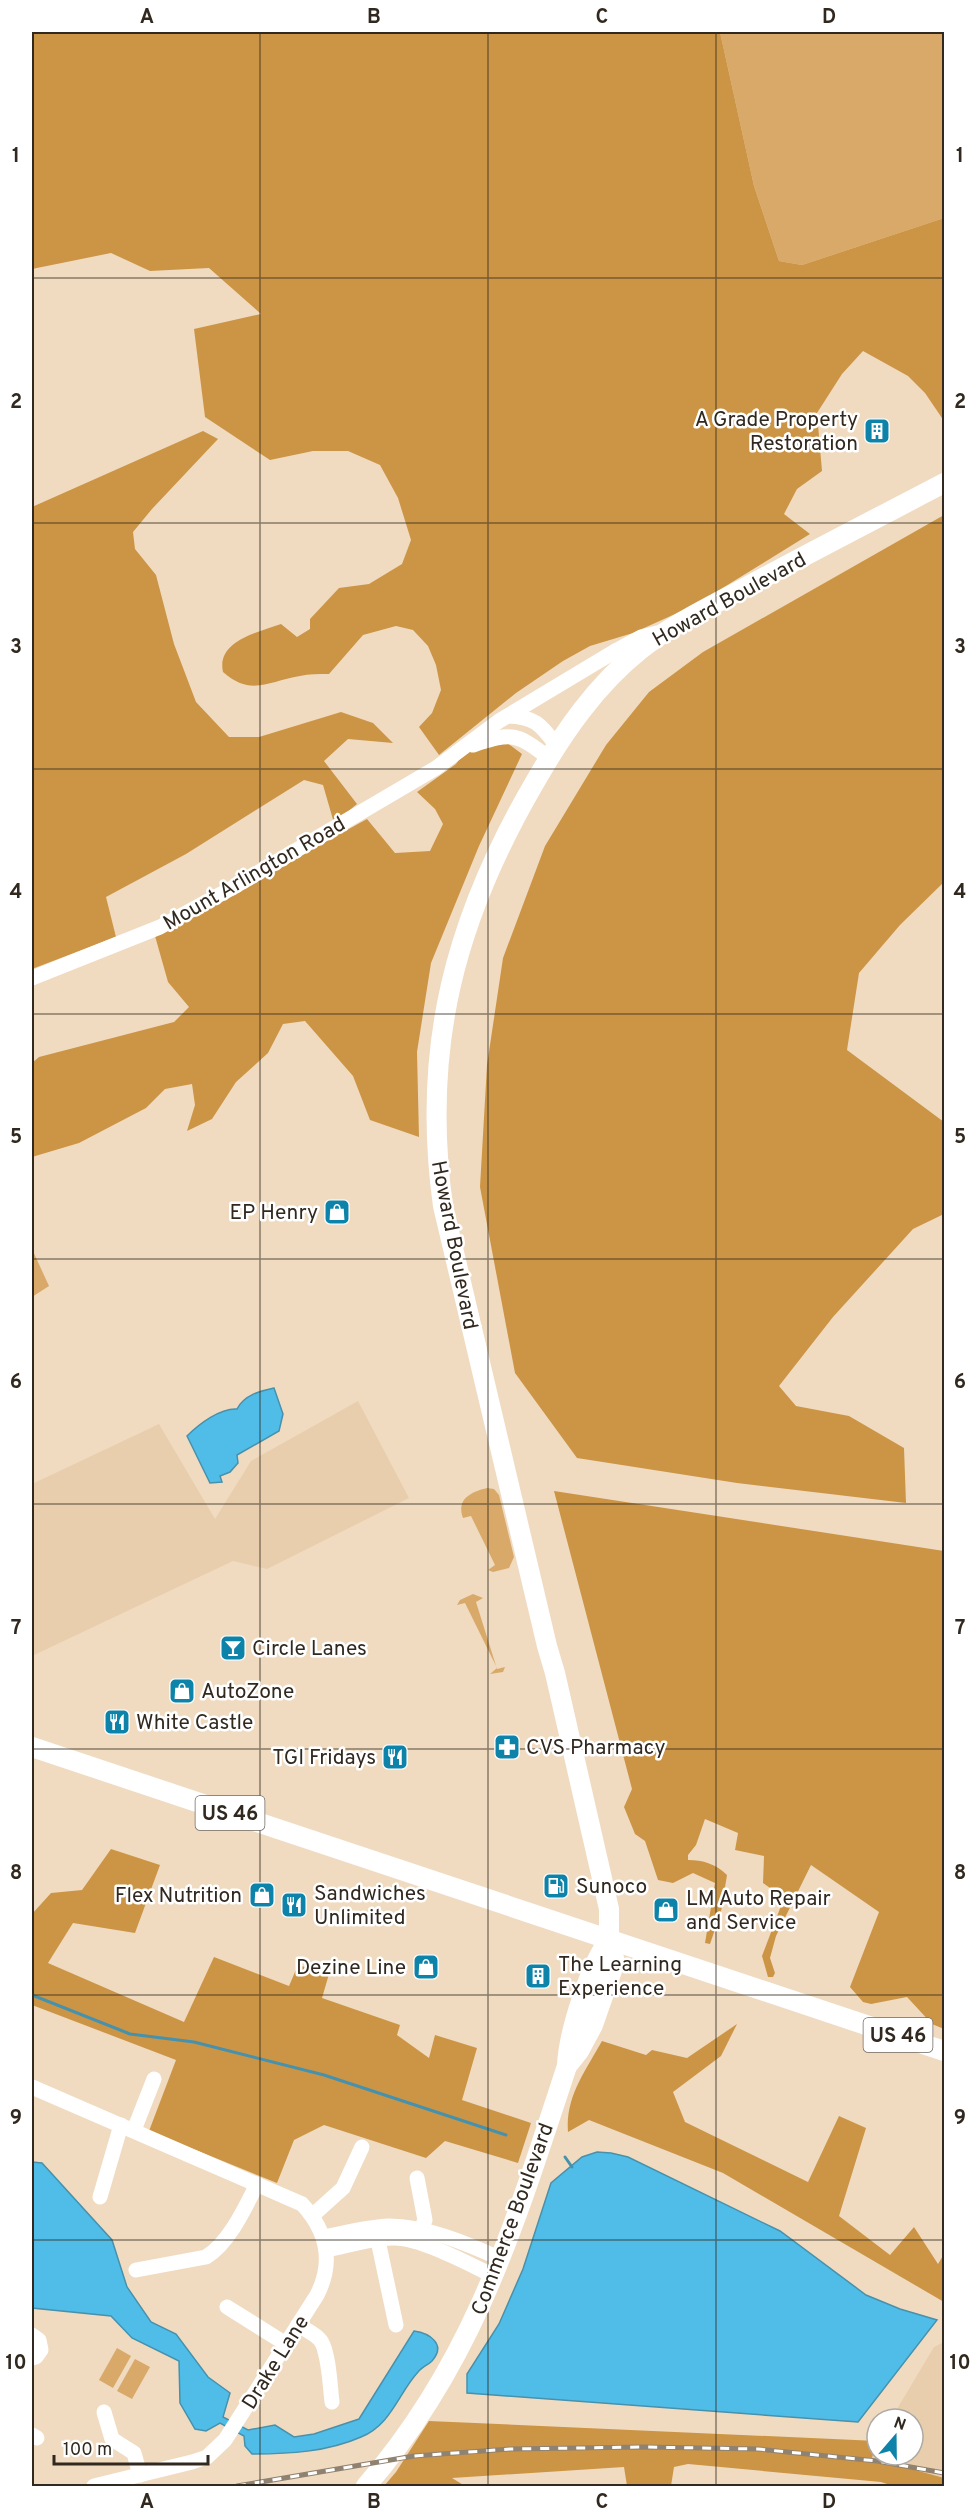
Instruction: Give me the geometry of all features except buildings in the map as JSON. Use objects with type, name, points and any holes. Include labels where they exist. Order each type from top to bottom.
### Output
[{"type":"main road","name":"Howard Boulevard","points":[[609,1940],[609,1909],[443,1206],[435,1137],[439,1044],[458,954],[477,897],[512,822],[553,752],[582,710],[621,667],[667,630],[945,483]]},
{"type":"main road","name":"US 46","points":[[32,1747],[945,2051]]},
{"type":"main road","name":"Commerce Boulevard","points":[[366,2487],[413,2425],[449,2368],[498,2267],[567,2066],[583,2043],[602,2001],[615,1962],[609,1940]]},
{"type":"street","name":"Mount Arlington Road","points":[[32,978],[160,927],[185,914],[407,785],[508,716],[617,650],[641,637],[667,630]]},
{"type":"street","points":[[508,716],[522,716],[543,727],[553,752]]},
{"type":"street","name":"Mount Arlington Road","points":[[465,747],[509,735],[553,752]]},
{"type":"street","points":[[100,2197],[127,2127],[154,2079]]},
{"type":"street","points":[[32,2087],[302,2204],[313,2215],[325,2244],[376,2234],[389,2226],[498,2267]]},
{"type":"street","points":[[313,2215],[343,2188],[362,2147]]},
{"type":"street","points":[[417,2178],[425,2216],[419,2236]]},
{"type":"street","points":[[136,2270],[206,2257],[214,2252],[257,2184]]},
{"type":"street","points":[[376,2234],[396,2325]]},
{"type":"street","name":"Drake Lane","points":[[94,2487],[192,2463],[207,2457],[218,2448],[234,2427],[323,2283],[326,2268],[325,2244]]},
{"type":"street","points":[[227,2307],[286,2344]]},
{"type":"street","points":[[298,2325],[315,2335],[321,2342],[325,2353],[332,2402]]},
{"type":"street","points":[[32,2335],[39,2340],[41,2350],[36,2357],[32,2358]]},
{"type":"street","points":[[104,2412],[112,2439],[134,2453],[140,2475]]},
{"type":"shaded area","points":[[32,32],[720,32],[754,186],[779,261],[802,265],[944,218],[944,421],[925,393],[908,376],[863,351],[842,374],[817,413],[822,471],[797,489],[784,514],[810,534],[695,605],[633,633],[590,646],[563,661],[516,693],[439,755],[419,727],[432,713],[441,690],[436,665],[428,646],[413,630],[396,626],[363,635],[329,674],[303,675],[260,685],[242,684],[223,672],[223,661],[232,645],[241,639],[281,624],[297,637],[310,629],[310,619],[339,588],[369,584],[402,564],[411,540],[398,498],[380,465],[348,451],[313,451],[270,460],[205,417],[194,329],[261,314],[209,268],[150,271],[111,253],[32,269]]},
{"type":"shaded area","points":[[720,32],[944,32],[944,218],[802,265],[779,261],[754,186]]},
{"type":"shaded area","points":[[203,431],[218,439],[133,532],[135,549],[156,575],[174,644],[196,702],[229,737],[259,737],[341,712],[373,723],[393,743],[348,739],[324,761],[357,804],[334,823],[323,785],[304,780],[186,854],[106,897],[116,937],[32,969],[32,507]]},
{"type":"shaded area","points":[[944,515],[944,882],[900,925],[859,973],[847,1050],[944,1122],[944,1214],[913,1229],[833,1317],[779,1386],[796,1406],[849,1416],[904,1448],[906,1503],[737,1483],[577,1458],[515,1373],[480,1187],[487,1065],[503,958],[545,846],[606,745],[649,692],[703,652]]},
{"type":"shaded area","points":[[506,742],[522,754],[479,846],[431,963],[417,1052],[419,1137],[370,1120],[353,1076],[305,1021],[283,1024],[268,1053],[236,1082],[212,1119],[187,1131],[195,1105],[192,1084],[165,1089],[146,1108],[79,1143],[32,1157],[32,1063],[39,1057],[174,1022],[189,1007],[168,982],[155,936],[367,819],[395,853],[430,851],[443,824],[435,809],[417,792],[456,764],[465,751]]},
{"type":"shaded area","points":[[32,1249],[49,1286],[32,1297]]},
{"type":"shaded area","points":[[358,1401],[409,1498],[267,1569],[233,1561],[32,1656],[32,1484],[159,1424],[215,1519],[251,1461]]},
{"type":"shaded area","points":[[487,1488],[494,1489],[499,1495],[514,1557],[509,1568],[493,1572],[488,1570],[495,1565],[471,1516],[463,1518],[461,1511],[466,1497]]},
{"type":"shaded area","points":[[554,1491],[944,1551],[944,2029],[932,2024],[907,1997],[871,2004],[863,2002],[850,1987],[879,1912],[811,1865],[776,1936],[770,1958],[775,1973],[773,1977],[768,1977],[762,1956],[784,1898],[763,1883],[764,1856],[735,1850],[738,1833],[705,1819],[696,1845],[688,1855],[688,1860],[709,1863],[727,1875],[721,1912],[710,1944],[705,1943],[715,1883],[693,1873],[673,1883],[658,1880],[645,1841],[635,1834],[624,1807],[632,1789]]},
{"type":"shaded area","points":[[473,1594],[483,1598],[476,1602],[496,1666],[465,1603],[457,1605],[460,1600]]},
{"type":"shaded area","points":[[505,1667],[503,1672],[490,1674],[497,1668]]},
{"type":"shaded area","points":[[111,1849],[160,1865],[135,1933],[73,1923],[48,1963],[184,2022],[214,1957],[289,1986],[298,1965],[329,1974],[322,1998],[400,2025],[397,2035],[429,2058],[435,2035],[477,2048],[462,2100],[531,2123],[518,2163],[445,2141],[426,2158],[324,2125],[294,2140],[277,2183],[149,2131],[176,2060],[32,2005],[32,1914],[51,1893],[82,1890]]},
{"type":"shaded area","points":[[737,2024],[721,2056],[673,2092],[685,2122],[808,2182],[839,2116],[866,2128],[839,2216],[890,2255],[914,2227],[938,2264],[944,2254],[944,2302],[723,2173],[589,2120],[568,2132],[573,2095],[602,2041],[646,2055],[652,2050],[687,2058]]},
{"type":"shaded area","points":[[944,2342],[944,2478],[904,2467],[925,2467],[925,2407],[898,2407],[934,2347]]},
{"type":"shaded area","points":[[117,2348],[131,2356],[113,2388],[99,2380]]},
{"type":"shaded area","points":[[135,2359],[150,2367],[132,2399],[117,2391]]},
{"type":"shaded area","points":[[429,2421],[865,2440],[865,2467],[904,2467],[944,2478],[944,2486],[893,2486],[881,2482],[688,2464],[674,2467],[671,2486],[627,2486],[624,2467],[452,2478],[465,2486],[384,2486],[396,2472]]},
{"type":"water","points":[[274,1388],[283,1414],[279,1431],[237,1455],[238,1463],[230,1472],[220,1476],[222,1482],[210,1483],[187,1436],[210,1418],[230,1409],[237,1409],[248,1397]]},
{"type":"water","points":[[597,2152],[628,2157],[780,2231],[866,2295],[900,2309],[937,2320],[870,2407],[865,2407],[865,2413],[858,2422],[467,2393],[467,2374],[499,2324],[523,2269],[551,2183],[582,2157]]},
{"type":"water","points":[[32,2162],[42,2163],[112,2240],[127,2287],[151,2322],[176,2334],[208,2377],[230,2393],[223,2417],[248,2430],[275,2425],[294,2437],[314,2434],[359,2419],[414,2331],[434,2340],[438,2349],[436,2355],[411,2381],[380,2425],[361,2437],[335,2446],[308,2451],[252,2454],[245,2446],[244,2436],[220,2423],[206,2431],[195,2429],[180,2403],[179,2361],[132,2338],[111,2316],[32,2308]]},
{"type":"waterway","points":[[32,1995],[130,2034],[194,2042],[324,2075],[506,2135]]},
{"type":"waterway","points":[[565,2157],[572,2167]]},
{"type":"railway","points":[[237,2486],[414,2456],[510,2449],[644,2447],[758,2449],[877,2461],[944,2473]]},
{"type":"place","name":"A Grade Property Restoration","points":[[877,431]]},
{"type":"place","name":"EP Henry","points":[[337,1212]]},
{"type":"place","name":"Circle Lanes","points":[[233,1648]]},
{"type":"place","name":"AutoZone","points":[[182,1691]]},
{"type":"place","name":"White Castle","points":[[117,1722]]},
{"type":"place","name":"CVS Pharmacy","points":[[507,1747]]},
{"type":"place","name":"TGI Fridays","points":[[395,1757]]},
{"type":"place","name":"Sunoco","points":[[556,1886]]},
{"type":"place","name":"Flex Nutrition","points":[[262,1895]]},
{"type":"place","name":"Sandwiches Unlimited","points":[[294,1905]]},
{"type":"place","name":"LM Auto Repair and Service","points":[[666,1910]]},
{"type":"place","name":"Dezine Line","points":[[426,1967]]},
{"type":"place","name":"The Learning Experience","points":[[538,1976]]}]
